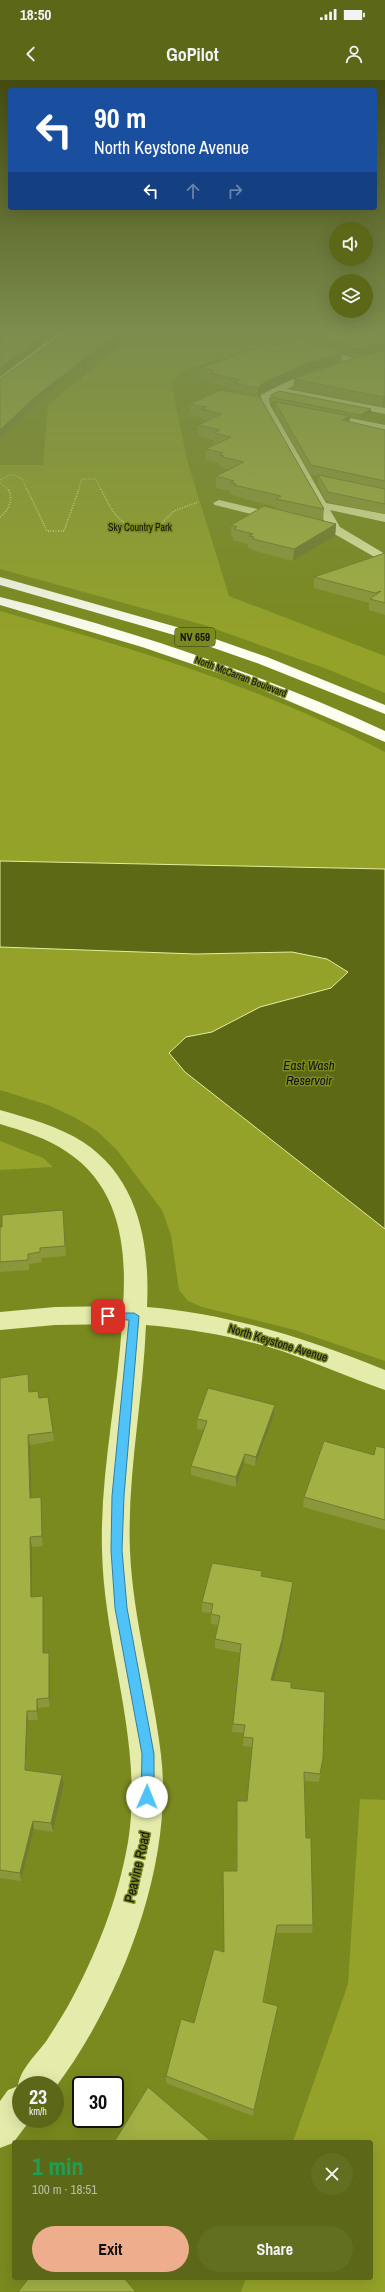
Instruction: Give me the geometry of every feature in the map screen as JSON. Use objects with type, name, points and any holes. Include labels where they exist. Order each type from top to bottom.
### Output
[{"type":"main road","name":"North McCarran Boulevard","points":[[0,581],[193,636],[262,660],[385,710]]},
{"type":"main road","name":"North McCarran Boulevard","points":[[0,601],[120,635],[211,664],[306,701],[385,737]]},
{"type":"street","points":[[278,431],[335,529]]},
{"type":"street","points":[[306,478],[320,481]]},
{"type":"street","points":[[218,503],[294,520]]},
{"type":"street","points":[[321,505],[385,518]]},
{"type":"street","points":[[307,523],[335,529],[385,559]]},
{"type":"street","name":"Peavine Road","points":[[0,1117],[43,1131],[80,1149],[105,1174],[125,1210],[134,1241],[137,1283],[118,1496],[116,1550],[121,1608],[148,1754],[146,1826],[134,1891],[104,1968],[66,2042],[41,2076]]},
{"type":"street","name":"North Keystone Avenue","points":[[0,1321],[46,1316],[134,1316],[186,1320],[226,1327],[262,1336],[326,1357],[385,1380]]},
{"type":"street","points":[[0,2130],[12,2115]]},
{"type":"path","points":[[0,480],[12,474],[22,478],[47,531],[64,531],[82,479],[96,479],[113,513],[122,524],[146,530],[157,528],[163,519],[175,510],[196,502],[218,503]]},
{"type":"path","points":[[0,483],[5,485],[10,491],[12,501],[9,510],[0,517]]},
{"type":"green space","name":"Sky Country Park","points":[[46,431],[181,431],[187,460],[229,596],[385,656],[385,693],[327,669],[204,625],[0,569],[0,465],[43,465]]},
{"type":"green space","points":[[0,611],[196,671],[292,708],[385,752],[385,1361],[295,1330],[202,1307],[188,1301],[179,1290],[171,1235],[162,1210],[117,1150],[97,1131],[76,1118],[48,1105],[0,1090]]},
{"type":"green space","points":[[0,1141],[43,1158],[53,1167],[0,1170]]},
{"type":"green space","points":[[360,1799],[385,1800],[385,2292],[241,2292],[245,2280],[373,2280],[373,2140],[294,2140],[348,1984]]},
{"type":"water","name":"East Wash Reservoir","points":[[0,861],[385,869],[385,1229],[185,1072],[169,1053],[186,1037],[212,1032],[260,1007],[331,988],[348,972],[327,959],[292,952],[196,954],[0,947]]},
{"type":"building","points":[[218,431],[280,431],[324,509],[276,499],[281,496],[234,485],[236,484],[230,483],[234,481],[216,476],[244,462],[223,457],[224,456],[219,455],[223,453],[206,449],[231,437],[214,433]]},
{"type":"building","points":[[292,431],[385,431],[385,481],[311,465]]},
{"type":"building","points":[[318,475],[385,489],[385,504],[328,492]]},
{"type":"building","points":[[264,506],[336,524],[294,549],[253,539],[254,537],[249,536],[253,534],[234,529],[237,527],[231,525]]},
{"type":"building","points":[[385,553],[385,603],[370,599],[381,591],[375,593],[314,577]]},
{"type":"building","points":[[63,1210],[65,1246],[40,1248],[40,1252],[28,1254],[28,1260],[0,1262],[0,1227],[2,1227],[2,1215]]},
{"type":"building","points":[[28,1374],[29,1392],[38,1391],[39,1398],[48,1397],[53,1432],[28,1435],[30,1498],[41,1497],[42,1536],[30,1537],[31,1597],[43,1596],[43,1653],[49,1653],[49,1698],[37,1699],[37,1711],[27,1711],[25,1770],[62,1775],[51,1823],[33,1821],[20,1873],[0,1870],[0,1378]]},
{"type":"building","points":[[208,1388],[275,1405],[256,1457],[245,1454],[236,1477],[191,1466],[207,1421],[197,1419]]},
{"type":"building","points":[[324,1441],[374,1455],[376,1446],[385,1448],[385,1520],[304,1497]]},
{"type":"building","points":[[212,1563],[262,1571],[261,1576],[293,1582],[282,1640],[271,1680],[291,1682],[291,1688],[325,1692],[323,1758],[320,1774],[304,1772],[306,1838],[311,1838],[313,1925],[277,1925],[263,2002],[278,2006],[254,2110],[166,2076],[181,2019],[194,2023],[214,1949],[224,1952],[223,1871],[237,1871],[237,1801],[247,1801],[253,1738],[243,1737],[245,1725],[233,1724],[241,1644],[215,1639],[220,1616],[211,1614],[213,1604],[202,1602]]},
{"type":"building","points":[[148,2087],[210,2140],[115,2140]]},
{"type":"building","points":[[27,2280],[126,2280],[136,2292],[18,2292]]},
{"type":"route","points":[[108,1316],[134,1316],[132,1363],[118,1496],[116,1550],[121,1608],[136,1680],[148,1754],[147,1797]]}]
